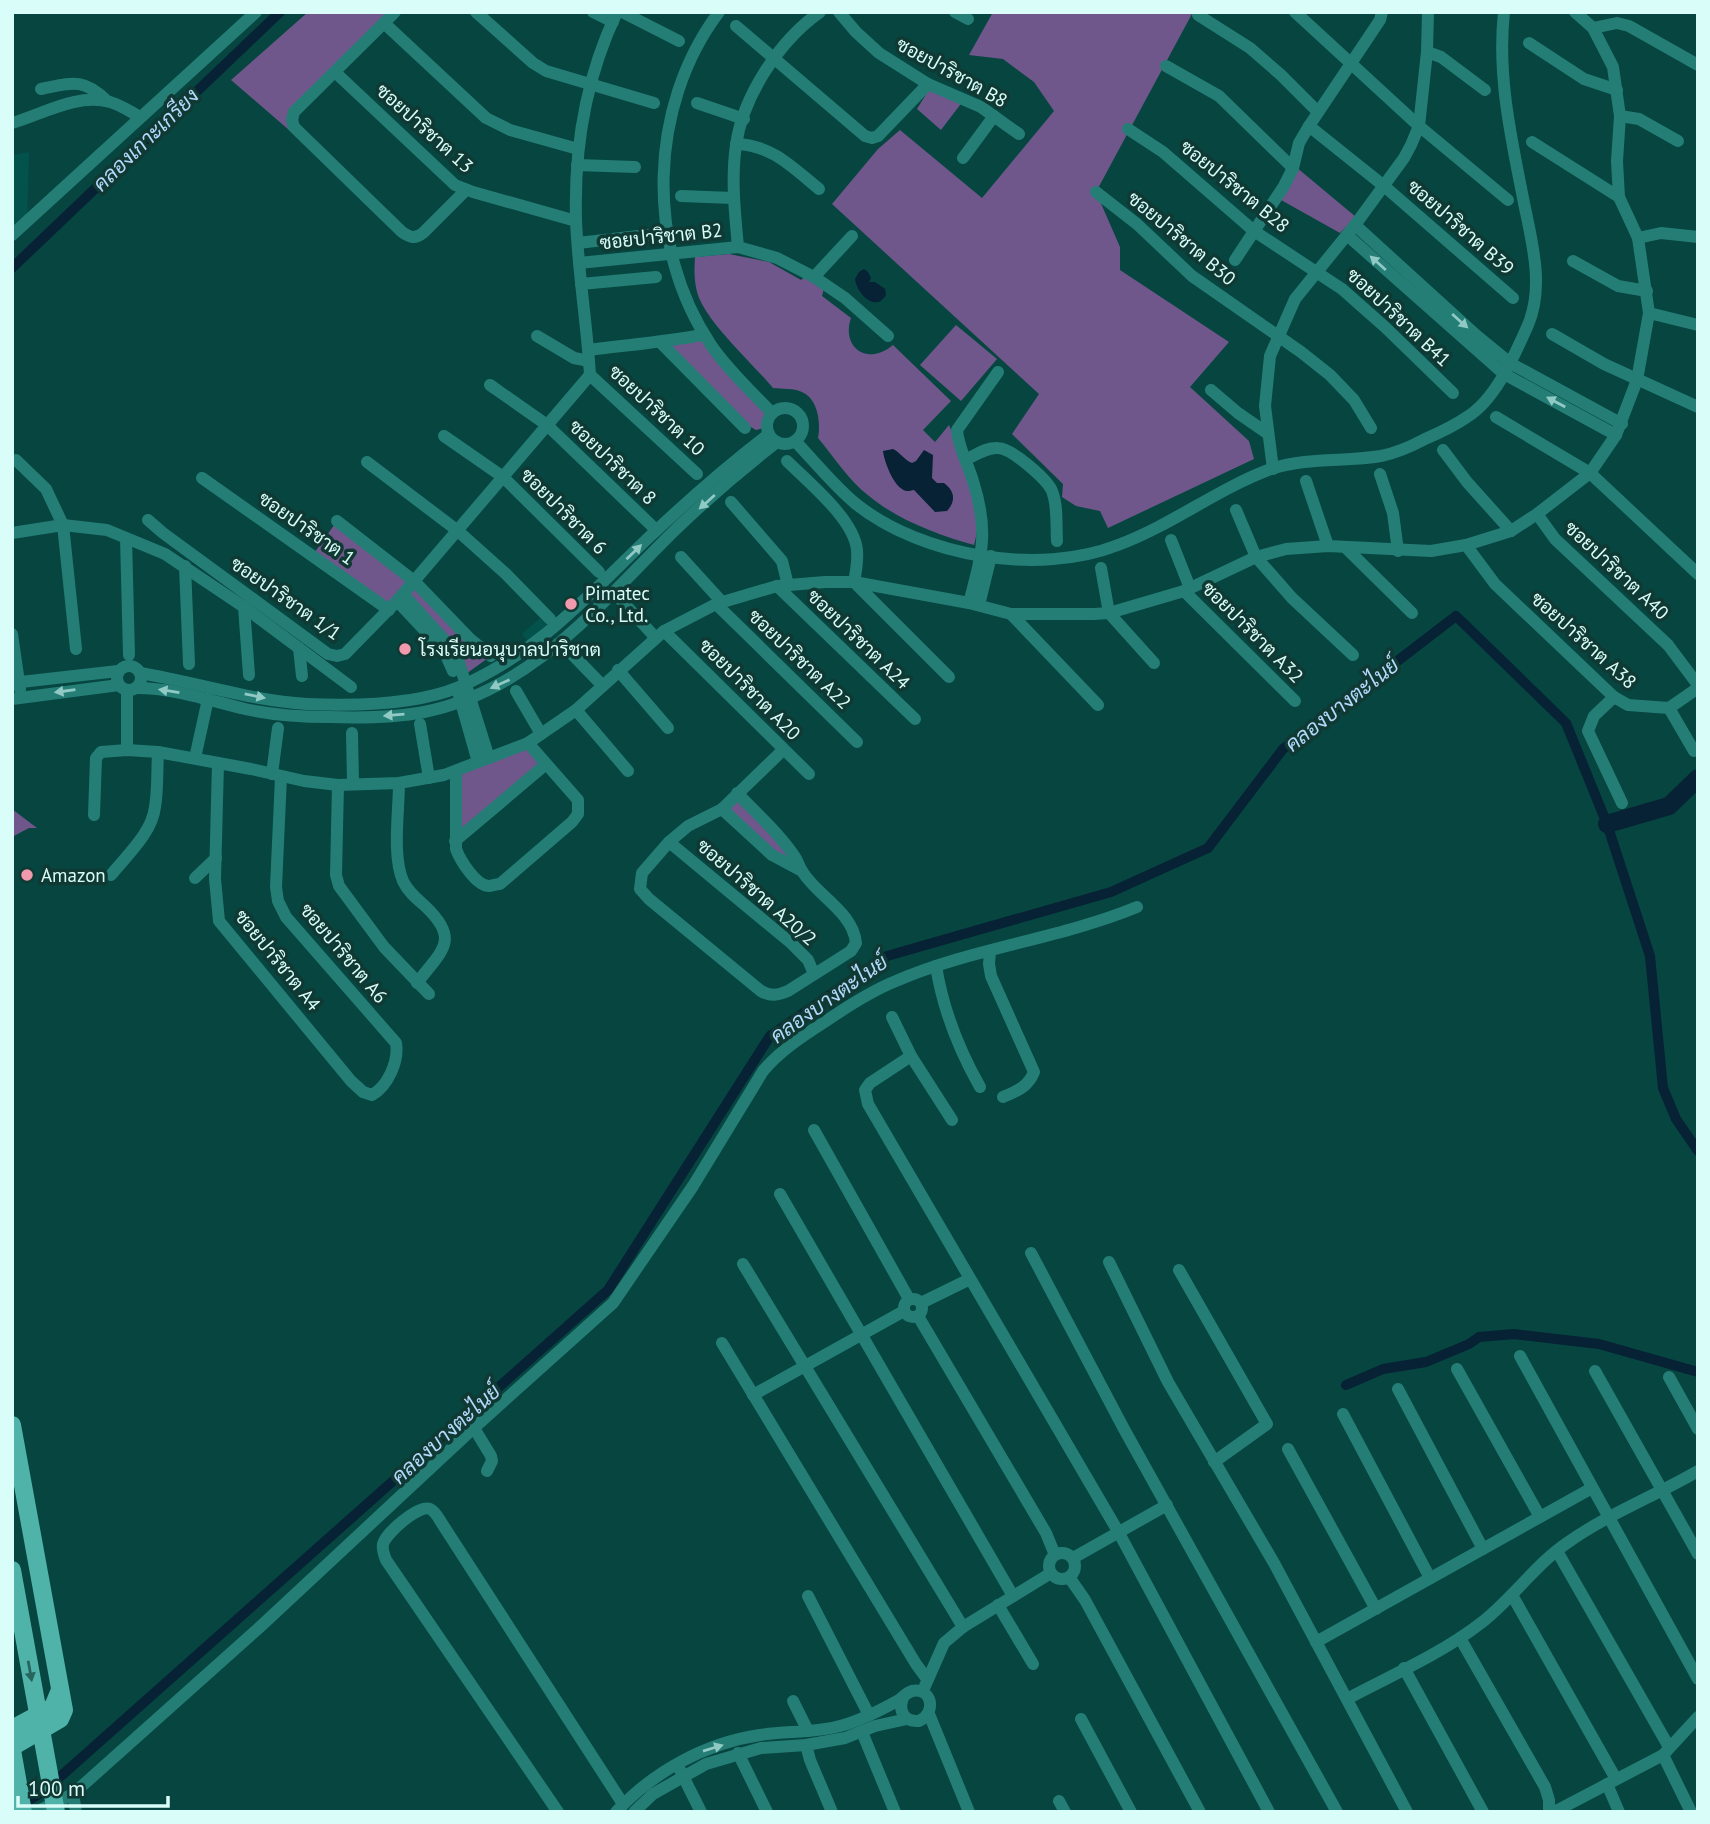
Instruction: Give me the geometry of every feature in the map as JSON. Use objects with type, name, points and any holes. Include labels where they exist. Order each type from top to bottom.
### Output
[{"type":"main road","points":[[12,1425],[64,1710],[60,1718],[12,1748],[23,1812]]},
{"type":"main road","points":[[12,1570],[56,1812]]},
{"type":"main road","points":[[12,1729],[53,1707],[60,1690]]},
{"type":"street","points":[[12,235],[256,12]]},
{"type":"street","points":[[395,12],[336,73],[293,112],[293,127],[402,233],[410,237],[418,237],[466,190]]},
{"type":"street","points":[[477,12],[533,63],[546,71],[654,103]]},
{"type":"street","points":[[593,12],[618,15],[679,41]]},
{"type":"street","points":[[719,12],[707,29],[680,86],[668,136],[663,164],[663,191],[671,254],[693,312],[711,345],[772,413]]},
{"type":"street","points":[[738,247],[733,198],[736,144],[749,103],[774,57],[791,36],[820,12]]},
{"type":"street","name":"ซอยปาริชาต B8","points":[[839,12],[879,53],[928,84],[971,102],[1019,134]]},
{"type":"street","points":[[955,12],[968,19]]},
{"type":"street","points":[[1295,12],[1419,126],[1508,200]]},
{"type":"street","points":[[1273,468],[1267,433],[1266,376],[1270,355],[1295,299],[1405,158],[1419,126],[1427,52],[1428,12]]},
{"type":"street","points":[[795,441],[858,506],[895,529],[924,542],[986,556],[1041,561],[1080,557],[1118,545],[1159,527],[1235,485],[1273,468],[1323,459],[1382,456],[1412,446],[1469,416],[1507,368],[1530,321],[1535,289],[1531,231],[1504,90],[1501,59],[1504,12]]},
{"type":"street","points":[[94,815],[96,758],[101,752],[158,752],[338,785],[399,783],[456,771],[528,743],[576,710],[660,634],[719,603],[782,586],[854,582],[974,604],[1011,614],[1109,613],[1187,590],[1256,558],[1286,549],[1328,546],[1431,551],[1466,545],[1511,531],[1590,473],[1619,429],[1637,380],[1649,313],[1638,238],[1619,197],[1617,161],[1620,116],[1613,67],[1593,28],[1575,12]]},
{"type":"street","points":[[590,375],[576,221],[578,149],[591,84],[618,15]]},
{"type":"street","points":[[1198,15],[1250,48],[1318,112]]},
{"type":"street","points":[[1235,260],[1276,200],[1293,168],[1299,144],[1309,126],[1381,16]]},
{"type":"street","points":[[384,23],[486,118],[497,125],[578,149]]},
{"type":"street","points":[[1593,28],[1617,23],[1629,26],[1698,65]]},
{"type":"street","points":[[736,26],[865,136],[878,136],[928,84]]},
{"type":"street","points":[[1529,43],[1584,79],[1617,90]]},
{"type":"street","points":[[1427,52],[1441,57],[1485,90]]},
{"type":"street","points":[[1166,66],[1219,96],[1293,168]]},
{"type":"street","name":"ซอยปาริชาต 13","points":[[336,73],[444,176],[466,190],[576,221]]},
{"type":"street","points":[[41,89],[73,83],[86,84],[107,101]]},
{"type":"street","points":[[12,123],[53,107],[87,101],[107,101],[140,117]]},
{"type":"street","points":[[696,103],[744,119]]},
{"type":"street","points":[[963,158],[994,116]]},
{"type":"street","points":[[1620,116],[1639,119],[1678,141]]},
{"type":"street","name":"ซอยปาริชาต B39","points":[[1309,126],[1384,186],[1513,298]]},
{"type":"street","name":"ซอยปาริชาต B28","points":[[1128,129],[1157,148],[1254,231],[1318,271]]},
{"type":"street","points":[[1532,142],[1619,197]]},
{"type":"street","points":[[736,144],[763,147],[780,157],[819,189]]},
{"type":"street","points":[[577,165],[635,167]]},
{"type":"street","name":"ซอยปาริชาต B30","points":[[1096,192],[1137,224],[1192,276],[1330,375],[1354,400],[1371,428]]},
{"type":"street","points":[[681,196],[733,198]]},
{"type":"street","points":[[1351,230],[1507,368],[1619,429]]},
{"type":"street","points":[[1638,238],[1661,233],[1698,237]]},
{"type":"street","points":[[578,243],[647,235]]},
{"type":"street","points":[[814,277],[852,236]]},
{"type":"street","name":"ซอยปาริชาต B2","points":[[579,263],[738,247],[777,258],[814,277],[845,298],[888,336]]},
{"type":"street","points":[[1573,261],[1618,286],[1647,291]]},
{"type":"street","name":"ซอยปาริชาต B41","points":[[1318,271],[1385,327],[1453,393]]},
{"type":"street","points":[[581,284],[656,277]]},
{"type":"street","points":[[1649,313],[1698,325]]},
{"type":"street","points":[[1552,334],[1637,380],[1698,407]]},
{"type":"street","points":[[537,336],[574,358],[648,342],[662,343],[702,335]]},
{"type":"street","points":[[662,343],[745,428]]},
{"type":"street","points":[[974,604],[986,556],[982,513],[967,459],[958,442],[957,430],[998,372]]},
{"type":"street","name":"ซอยปาริชาต 1/1","points":[[148,520],[328,654],[345,654],[396,602],[590,375]]},
{"type":"street","name":"ซอยปาริชาต 10","points":[[590,375],[697,474]]},
{"type":"street","name":"ซอยปาริชาต 8","points":[[490,384],[547,425],[652,526]]},
{"type":"street","points":[[1211,390],[1267,433]]},
{"type":"street","points":[[784,407],[796,411],[801,417],[803,430],[795,441],[783,444],[773,438],[767,423],[772,413],[784,407]]},
{"type":"street","points":[[1496,417],[1590,473],[1698,574]]},
{"type":"street","name":"ซอยปาริชาต 6","points":[[444,436],[503,477],[598,572]]},
{"type":"street","points":[[16,682],[118,671],[130,666],[140,673],[261,698],[305,704],[359,705],[398,702],[462,686],[535,645],[666,522],[773,438]]},
{"type":"street","points":[[12,634],[17,698],[155,688],[267,712],[329,717],[390,717],[426,712],[516,677],[545,657],[773,438]]},
{"type":"street","points":[[967,459],[999,447],[1042,478],[1053,495],[1057,541]]},
{"type":"street","points":[[1443,450],[1467,482],[1511,531]]},
{"type":"street","points":[[16,460],[46,489],[63,525],[76,649]]},
{"type":"street","points":[[787,461],[843,519],[852,533],[857,548],[854,582]]},
{"type":"street","points":[[366,462],[458,531],[506,574],[550,619]]},
{"type":"street","points":[[1380,474],[1393,513],[1398,551]]},
{"type":"street","name":"ซอยปาริชาต 1","points":[[202,478],[396,602],[450,660],[462,686],[484,760]]},
{"type":"street","points":[[1306,481],[1328,546]]},
{"type":"street","points":[[732,502],[782,561],[782,586]]},
{"type":"street","points":[[1236,509],[1256,558],[1292,598],[1353,655]]},
{"type":"street","name":"ซอยปาริชาต A40","points":[[1537,514],[1555,538],[1668,645],[1698,686]]},
{"type":"street","points":[[337,521],[414,581],[470,639],[491,656]]},
{"type":"street","points":[[12,533],[63,525],[107,530],[164,554],[244,607],[351,687]]},
{"type":"street","points":[[126,538],[129,654]]},
{"type":"street","points":[[1171,540],[1187,590]]},
{"type":"street","name":"ซอยปาริชาต A38","points":[[1466,545],[1495,584],[1614,697],[1628,705],[1669,708]]},
{"type":"street","points":[[1345,547],[1412,613]]},
{"type":"street","name":"ซอยปาริชาต A22","points":[[681,557],[719,603],[857,742]]},
{"type":"street","points":[[185,566],[189,664]]},
{"type":"street","points":[[1101,568],[1109,613],[1154,663]]},
{"type":"street","points":[[854,582],[949,677]]},
{"type":"street","name":"ซอยปาริชาต A24","points":[[782,586],[915,719]]},
{"type":"street","name":"ซอยปาริชาต A32","points":[[1187,590],[1295,701]]},
{"type":"street","name":"ซอยปาริชาต A20","points":[[621,600],[809,774]]},
{"type":"street","points":[[244,607],[248,675]]},
{"type":"street","points":[[1011,614],[1098,705]]},
{"type":"street","points":[[299,648],[302,676]]},
{"type":"street","points":[[568,650],[602,685]]},
{"type":"street","points":[[618,670],[667,728]]},
{"type":"street","points":[[118,671],[117,676],[127,689],[127,750]]},
{"type":"street","points":[[127,689],[141,679],[140,673]]},
{"type":"street","points":[[1694,751],[1669,708],[1698,686]]},
{"type":"street","points":[[516,691],[541,734]]},
{"type":"street","points":[[1614,697],[1594,716],[1588,731],[1622,803]]},
{"type":"street","points":[[195,758],[208,699]]},
{"type":"street","points":[[576,710],[628,771]]},
{"type":"street","points":[[420,724],[429,778]]},
{"type":"street","name":"ซอยปาริชาต A6","points":[[278,728],[278,901],[286,917],[396,1043],[394,1065],[380,1090],[372,1095],[363,1092],[351,1082]]},
{"type":"street","points":[[352,733],[353,783]]},
{"type":"street","points":[[456,771],[454,841],[459,857],[481,884],[490,887],[500,884],[578,814],[578,800],[528,743]]},
{"type":"street","points":[[722,809],[772,855],[802,871],[848,921],[855,934],[856,943],[850,951],[779,995],[769,996],[761,991],[640,889],[642,873],[669,842],[688,827],[722,809],[783,750]]},
{"type":"street","points":[[111,875],[136,845],[151,821],[155,808],[158,752]]},
{"type":"street","name":"ซอยปาริชาต A4","points":[[218,763],[216,907],[219,921],[351,1082]]},
{"type":"street","points":[[454,841],[545,765]]},
{"type":"street","points":[[399,783],[399,867],[408,891],[442,925],[446,938],[444,947],[417,983]]},
{"type":"street","points":[[338,785],[336,875],[339,886],[384,947],[429,994]]},
{"type":"street","points":[[737,793],[785,844],[797,859],[802,871]]},
{"type":"street","name":"ซอยปาริชาต A20/2","points":[[669,842],[791,943],[808,960],[814,974]]},
{"type":"street","points":[[195,878],[216,858]]},
{"type":"street","points":[[36,1812],[72,1794],[261,1626],[613,1303],[693,1186],[763,1071],[777,1055],[797,1039],[894,981],[936,966],[1084,927],[1137,907]]},
{"type":"street","points":[[990,952],[991,976],[1034,1072],[1024,1087],[1003,1097]]},
{"type":"street","points":[[936,966],[946,1013],[958,1045],[980,1087]]},
{"type":"street","points":[[891,1017],[911,1056],[952,1120]]},
{"type":"street","points":[[911,1056],[876,1078],[865,1090],[865,1097],[1119,1533],[1269,1812]]},
{"type":"street","points":[[814,1130],[913,1307],[1045,1533],[1055,1555]]},
{"type":"street","points":[[780,1194],[863,1333],[1013,1596]]},
{"type":"street","points":[[1031,1253],[1124,1429],[1337,1812]]},
{"type":"street","points":[[1109,1262],[1168,1382],[1274,1563],[1407,1812]]},
{"type":"street","points":[[743,1264],[963,1626]]},
{"type":"street","points":[[1179,1270],[1267,1424],[1214,1462]]},
{"type":"street","points":[[753,1395],[863,1333],[970,1279]]},
{"type":"street","points":[[722,1343],[927,1679]]},
{"type":"street","points":[[1520,1356],[1698,1679]]},
{"type":"street","points":[[1457,1369],[1540,1517]]},
{"type":"street","points":[[1595,1371],[1698,1555]]},
{"type":"street","points":[[1669,1377],[1698,1429]]},
{"type":"street","points":[[1398,1389],[1483,1549]]},
{"type":"street","points":[[1343,1415],[1430,1578]]},
{"type":"street","points":[[474,1428],[491,1456],[492,1461],[487,1471]]},
{"type":"street","points":[[1288,1448],[1376,1609]]},
{"type":"street","points":[[1347,1699],[1460,1638],[1512,1595],[1558,1551],[1608,1517],[1662,1492],[1698,1471]]},
{"type":"street","points":[[1316,1642],[1592,1488]]},
{"type":"street","points":[[1073,1558],[1167,1505]]},
{"type":"street","points":[[558,1812],[383,1554],[383,1543],[389,1533],[417,1510],[432,1510],[441,1522],[624,1809],[645,1784],[680,1769],[761,1748],[806,1745],[845,1738],[907,1719],[919,1721],[929,1714]]},
{"type":"street","points":[[1558,1551],[1666,1751],[1691,1812]]},
{"type":"street","points":[[1065,1553],[1073,1558],[1075,1568],[1069,1577],[1063,1579],[1051,1573],[1049,1566],[1055,1555],[1065,1553]]},
{"type":"street","points":[[969,1812],[929,1714],[930,1703],[924,1693],[927,1679],[944,1643],[963,1626],[1051,1573]]},
{"type":"street","points":[[1069,1577],[1085,1600],[1200,1812]]},
{"type":"street","points":[[1512,1595],[1611,1782],[1619,1812]]},
{"type":"street","points":[[808,1596],[869,1715]]},
{"type":"street","points":[[998,1605],[1033,1664]]},
{"type":"street","points":[[1460,1638],[1545,1787],[1549,1812]]},
{"type":"street","points":[[1405,1668],[1483,1812]]},
{"type":"street","points":[[680,1769],[701,1752],[758,1735],[841,1726],[869,1715],[912,1691],[924,1693]]},
{"type":"street","points":[[902,1698],[900,1706],[907,1719]]},
{"type":"street","points":[[793,1701],[808,1731]]},
{"type":"street","points":[[1554,1812],[1666,1751],[1698,1717]]},
{"type":"street","points":[[1081,1719],[1131,1812]]},
{"type":"street","points":[[862,1732],[895,1812]]},
{"type":"street","points":[[806,1745],[831,1812]]},
{"type":"street","points":[[738,1754],[767,1812]]},
{"type":"street","points":[[680,1769],[701,1812]]},
{"type":"street","points":[[72,1794],[76,1812]]},
{"type":"shaded area","points":[[308,12],[396,12],[307,98],[289,130],[231,80]]},
{"type":"shaded area","points":[[993,12],[1193,12],[1096,192],[1120,247],[1120,270],[1229,342],[1190,387],[1249,441],[1254,459],[1108,528],[1100,511],[1076,506],[1062,497],[1063,484],[1012,434],[1039,394],[832,204],[878,149],[900,130],[982,198],[1054,111],[1034,82],[1003,59],[969,55]]},
{"type":"shaded area","points":[[930,88],[963,101],[941,130],[917,109]]},
{"type":"shaded area","points":[[29,152],[27,222],[12,235],[12,155]]},
{"type":"shaded area","points":[[1296,167],[1356,217],[1340,233],[1281,200]]},
{"type":"shaded area","points":[[729,254],[769,262],[801,280],[806,276],[824,288],[822,296],[851,318],[850,338],[858,351],[874,354],[893,345],[951,401],[923,430],[935,442],[949,425],[975,499],[977,530],[974,545],[905,519],[880,505],[862,490],[818,438],[819,425],[812,400],[799,391],[773,388],[723,333],[706,311],[698,295],[695,257]]},
{"type":"shaded area","points":[[864,269],[871,278],[869,282],[875,282],[885,289],[886,295],[882,300],[872,302],[856,285],[855,279]]},
{"type":"shaded area","points":[[956,325],[997,359],[961,401],[920,365]]},
{"type":"shaded area","points":[[702,335],[769,413],[764,428],[756,430],[749,426],[666,344]]},
{"type":"shaded area","points":[[893,449],[912,463],[924,450],[933,455],[932,478],[937,483],[948,486],[952,493],[952,504],[947,511],[935,512],[914,490],[903,490],[895,482],[883,451]]},
{"type":"shaded area","points":[[337,521],[491,656],[463,676],[403,594],[389,610],[312,556]]},
{"type":"shaded area","points":[[540,618],[552,630],[532,647],[522,634]]},
{"type":"shaded area","points":[[528,743],[545,765],[455,841],[456,771]]},
{"type":"shaded area","points":[[737,793],[802,871],[722,809]]},
{"type":"shaded area","points":[[12,809],[37,828],[29,828],[12,837]]},
{"type":"waterway","name":"คลองเกาะเกรียง","points":[[12,268],[280,12]]},
{"type":"waterway","name":"คลองบางตะไนย์","points":[[12,1810],[43,1792],[608,1290],[770,1036],[887,956],[1111,892],[1208,848],[1283,749],[1456,616],[1566,723],[1607,824],[1650,956],[1663,1088],[1676,1119],[1698,1151]]},
{"type":"waterway","name":"คลองบางตะไนย์","points":[[1607,824],[1669,806],[1698,778]]},
{"type":"waterway","points":[[1346,1385],[1383,1369],[1426,1362],[1479,1337],[1514,1334],[1599,1344],[1698,1372]]},
{"type":"place","name":"Pimatec Co., Ltd.","points":[[571,604]]},
{"type":"place","name":"โรงเรียนอนุบาลปาริชาต","points":[[405,649]]},
{"type":"place","name":"Amazon","points":[[27,875]]}]
